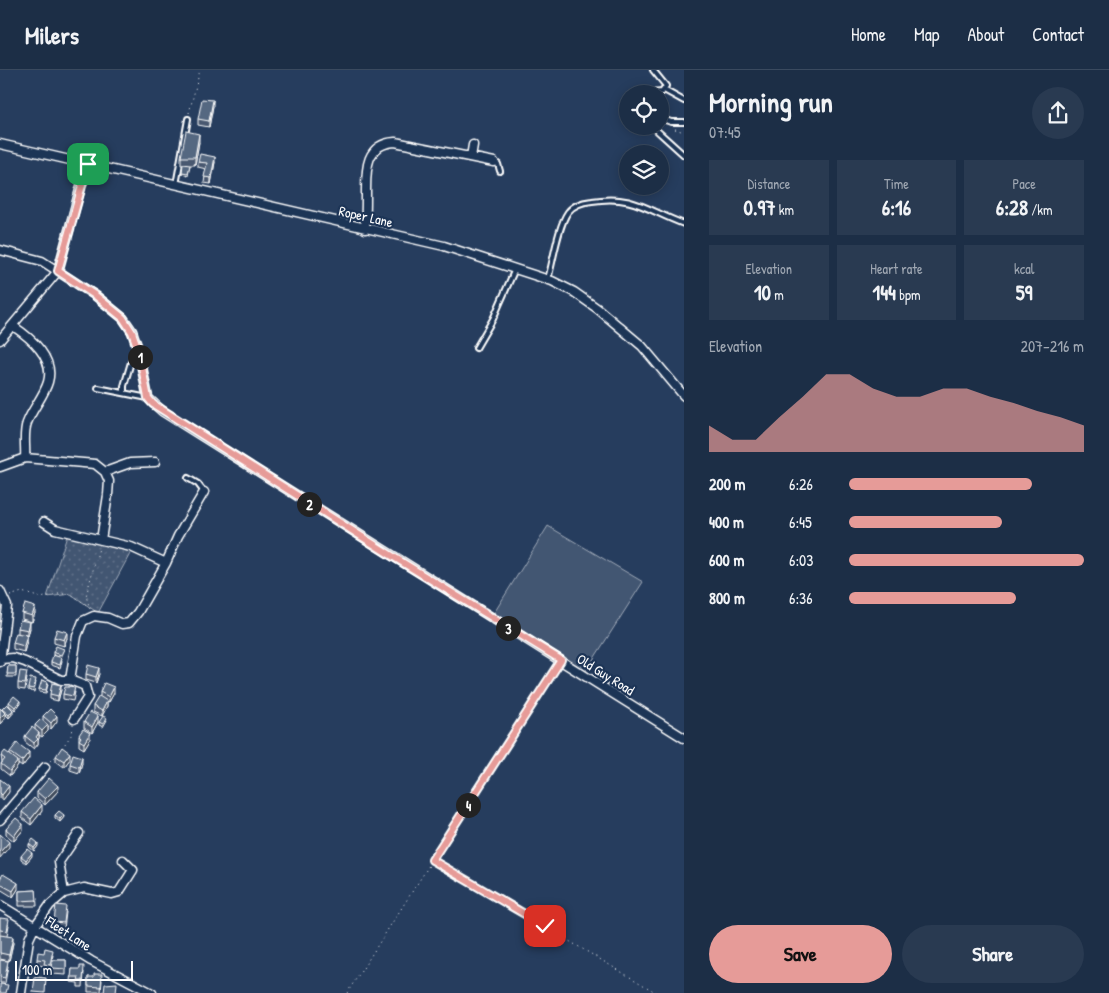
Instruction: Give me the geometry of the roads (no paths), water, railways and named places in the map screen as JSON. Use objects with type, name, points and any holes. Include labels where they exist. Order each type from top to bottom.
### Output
[{"type":"street","points":[[365,229],[367,166],[372,153],[378,147],[394,142],[494,162]]},
{"type":"street","name":"Roper Lane","points":[[0,144],[444,246],[548,280],[574,292],[628,334],[658,364],[684,396]]},
{"type":"street","points":[[471,158],[473,145]]},
{"type":"street","points":[[0,340],[58,271],[88,164]]},
{"type":"street","points":[[0,250],[42,261],[96,296],[123,318],[132,332],[139,352],[148,398]]},
{"type":"street","points":[[13,326],[36,345],[48,362],[48,381],[26,425],[25,458]]},
{"type":"street","name":"Old Guy Road","points":[[148,398],[153,404],[171,416],[684,738]]},
{"type":"street","points":[[0,467],[25,458],[96,464],[105,472],[109,481],[101,540]]},
{"type":"street","points":[[105,472],[130,463],[155,462]]},
{"type":"street","points":[[70,680],[77,636],[83,621],[94,616],[108,618],[122,624],[129,623],[138,612],[166,563],[178,536],[204,492]]},
{"type":"street","points":[[44,522],[55,529],[131,547],[166,563]]},
{"type":"street","points":[[0,591],[7,606],[0,661],[13,658],[61,680],[70,680],[85,686],[88,697],[74,719]]},
{"type":"street","points":[[0,820],[45,767]]},
{"type":"street","points":[[64,893],[59,862],[79,833]]},
{"type":"street","points":[[21,993],[29,939],[35,926],[50,905],[64,893],[84,888],[112,894],[119,892],[137,871],[124,860]]},
{"type":"street","name":"Fleet Lane","points":[[0,905],[90,961],[152,993]]},
{"type":"lane","points":[[653,70],[666,85]]},
{"type":"lane","points":[[669,93],[684,102]]},
{"type":"lane","points":[[176,185],[188,119]]},
{"type":"lane","points":[[669,121],[684,122]]},
{"type":"lane","points":[[662,135],[684,155]]},
{"type":"lane","points":[[494,162],[498,164],[500,171]]},
{"type":"lane","points":[[548,280],[563,223],[568,212],[575,206],[587,201],[606,198],[625,199],[636,202],[684,224]]},
{"type":"lane","points":[[476,348],[493,319],[515,268]]},
{"type":"lane","points":[[124,393],[124,386],[131,362]]},
{"type":"lane","points":[[98,388],[148,398]]},
{"type":"lane","points":[[188,478],[198,484],[204,492]]}]
